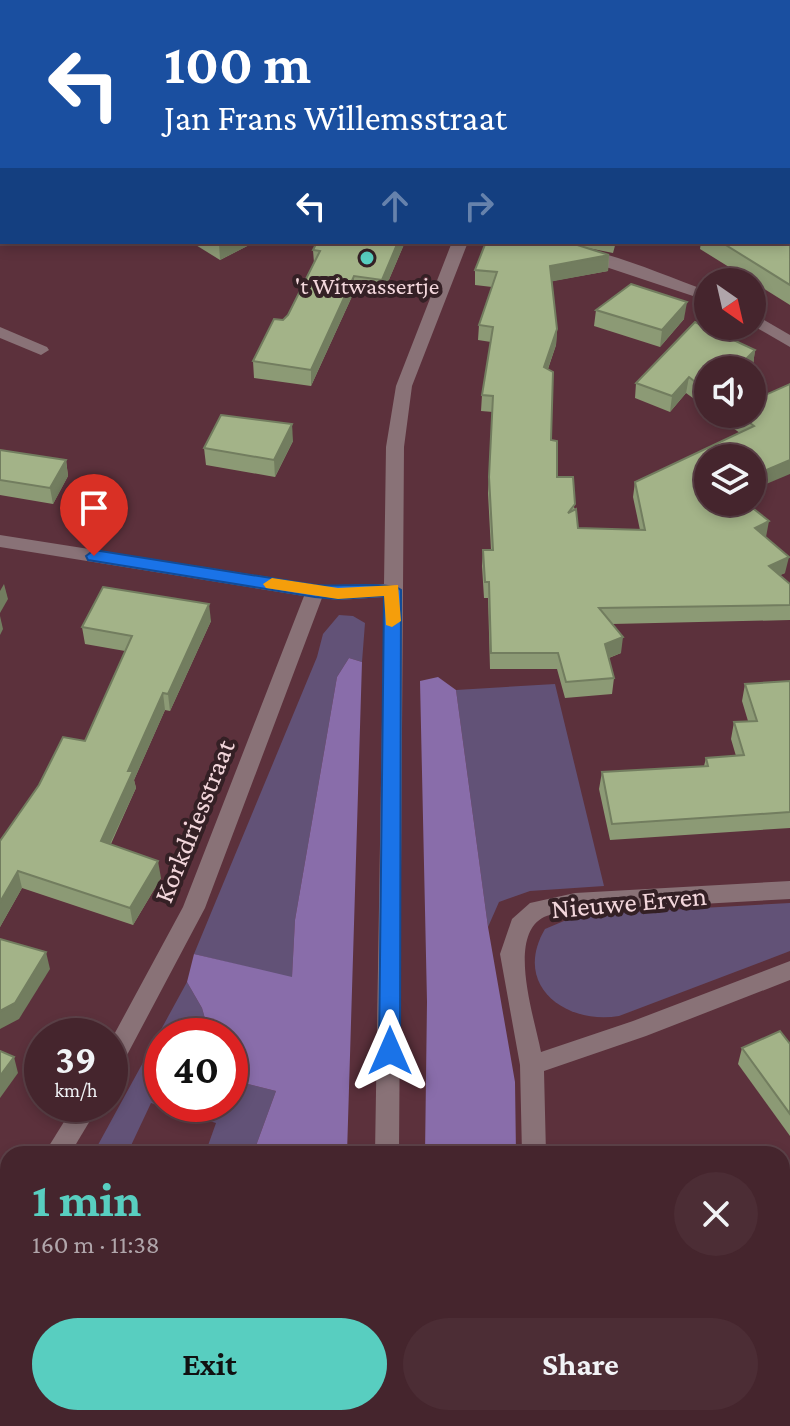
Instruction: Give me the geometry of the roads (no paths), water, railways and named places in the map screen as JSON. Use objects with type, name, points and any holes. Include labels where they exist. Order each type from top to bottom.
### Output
[{"type":"street","points":[[387,1146],[395,447],[404,386],[459,244]]},
{"type":"street","points":[[546,244],[694,291]]},
{"type":"street","points":[[766,327],[790,342]]},
{"type":"street","points":[[0,332],[41,350]]},
{"type":"street","points":[[0,541],[338,594],[392,590]]},
{"type":"street","name":"Korkdriesstraat","points":[[128,1031],[194,908],[315,591]]},
{"type":"street","name":"Nieuwe Erven","points":[[534,1146],[532,1065],[511,954],[520,925],[538,909],[575,902],[790,890]]},
{"type":"street","points":[[532,1065],[638,1029],[790,970]]},
{"type":"street","points":[[61,1146],[76,1122]]},
{"type":"place","name":"'t Witwassertje","points":[[367,258]]}]
